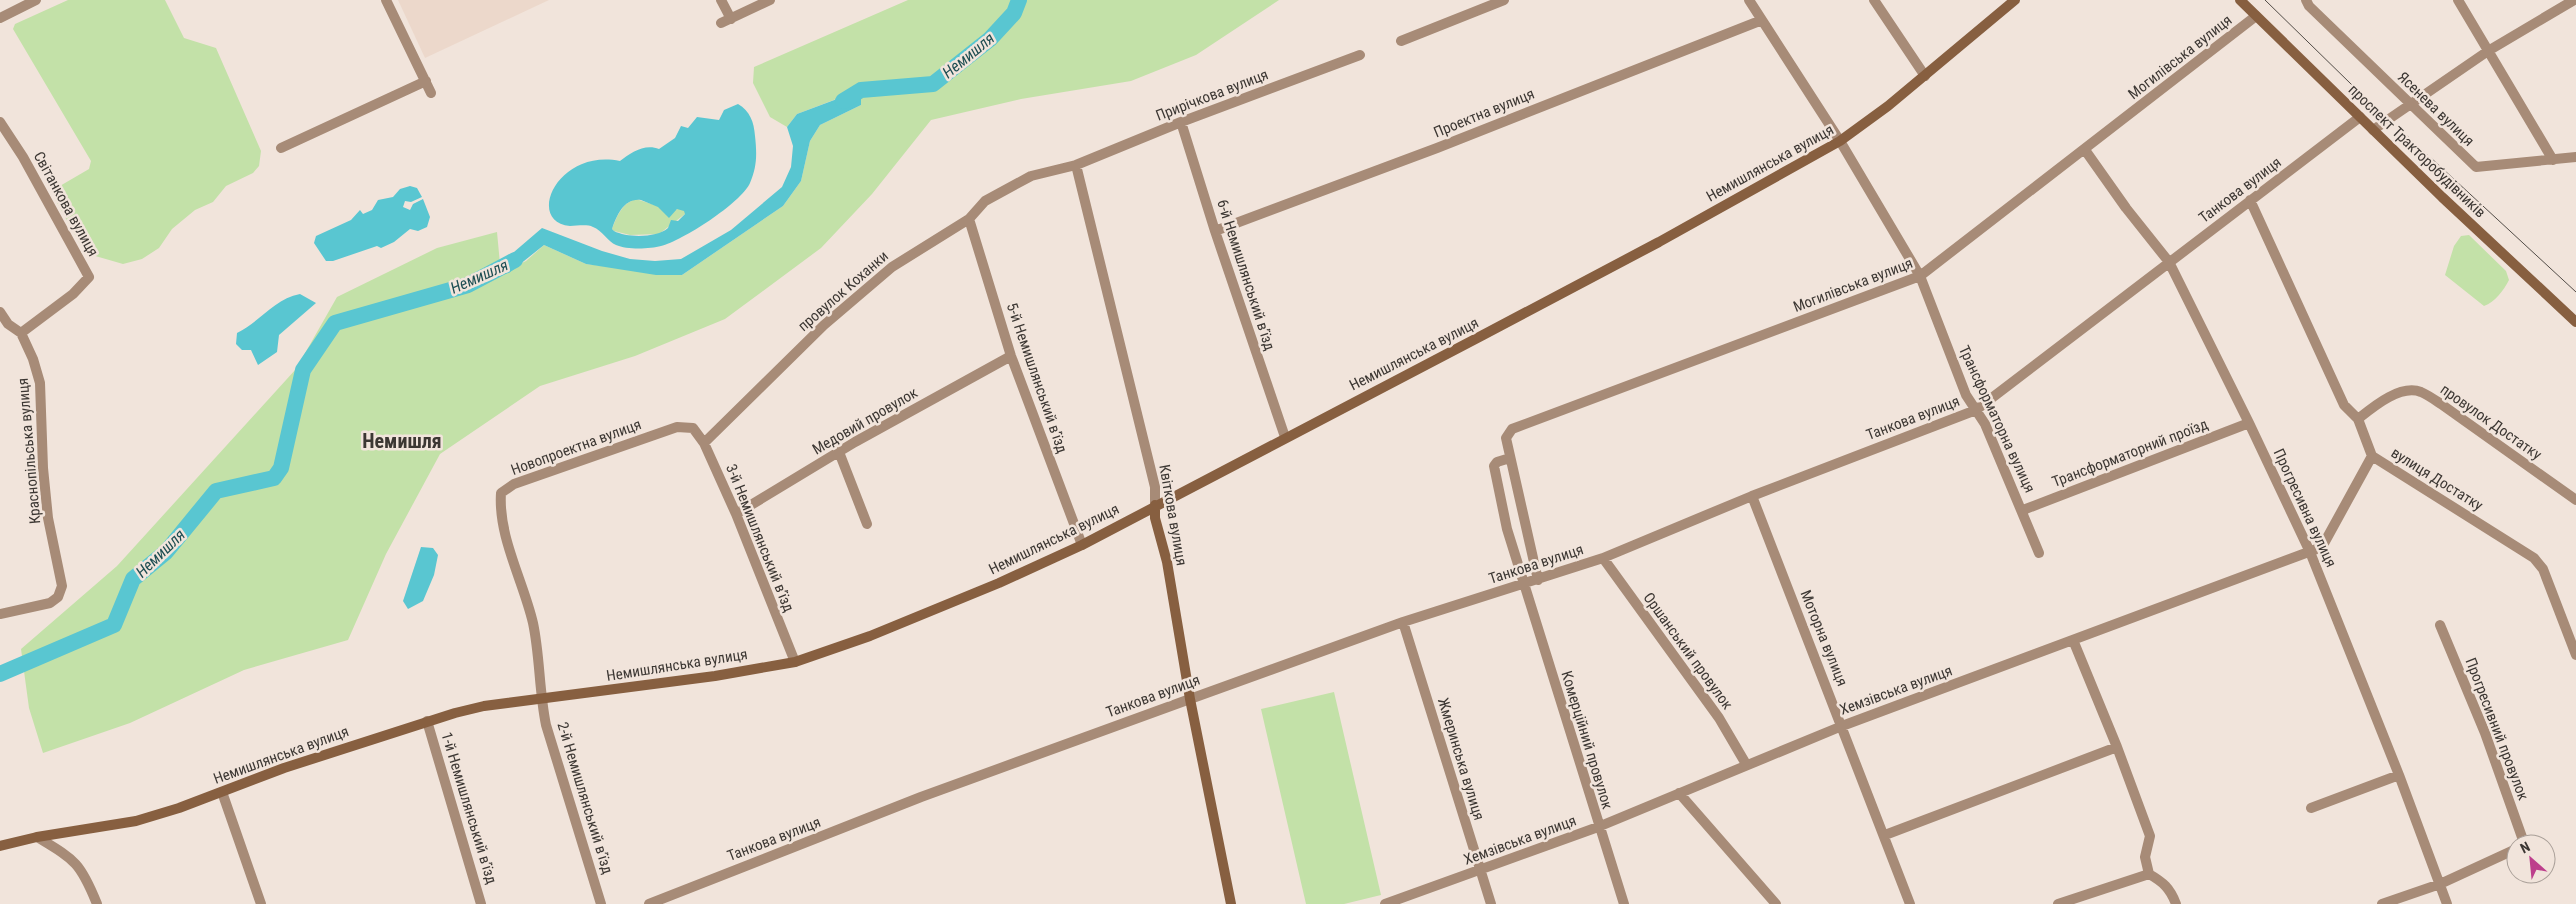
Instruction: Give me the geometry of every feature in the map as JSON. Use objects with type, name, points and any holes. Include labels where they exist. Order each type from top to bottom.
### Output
[{"type":"street","points":[[0,18],[36,0]]},
{"type":"street","points":[[386,0],[431,93]]},
{"type":"street","points":[[721,0],[726,21],[770,0]]},
{"type":"street","points":[[1401,41],[1504,0]]},
{"type":"street","name":"Трансформаторна вулиця","points":[[1749,0],[1840,141],[1920,276],[1966,395],[1985,424],[2039,553]]},
{"type":"street","points":[[1874,0],[1925,76]]},
{"type":"street","name":"проспект Тракторобудівників","points":[[2240,0],[2373,130],[2576,322]]},
{"type":"street","name":"Ясенева вулиця","points":[[2306,0],[2410,105],[2476,167],[2576,158]]},
{"type":"street","points":[[2458,0],[2553,160]]},
{"type":"street","points":[[2373,130],[2488,51],[2574,0]]},
{"type":"street","name":"Немишлянська вулиця","points":[[0,846],[37,837],[136,821],[222,792],[284,768],[427,721],[484,706],[715,676],[795,662],[897,625],[999,584],[1082,545],[1642,251],[1840,141],[1925,76],[2009,2]]},
{"type":"street","name":"Могилівська вулиця","points":[[1510,458],[1506,438],[1512,429],[1920,276],[2256,16]]},
{"type":"street","name":"Проектна вулиця","points":[[1215,231],[1437,148],[1762,20]]},
{"type":"street","name":"Прирічкова вулиця","points":[[1076,165],[1181,122],[1360,55]]},
{"type":"street","points":[[282,148],[426,81]]},
{"type":"street","name":"Танкова вулиця","points":[[649,904],[921,797],[1190,699],[1403,622],[1603,558],[1752,496],[1976,410],[2360,117]]},
{"type":"street","name":"Світанкова вулиця","points":[[0,122],[23,157],[89,277],[73,294],[21,333]]},
{"type":"street","name":"6-й Немишлянський в’їзд","points":[[1181,122],[1215,231],[1285,438]]},
{"type":"street","name":"Прогресивна вулиця","points":[[2085,150],[2126,208],[2169,262],[2249,423],[2310,552],[2399,776],[2447,904]]},
{"type":"street","name":"провулок Коханки","points":[[704,443],[824,325],[892,266],[969,218],[986,201],[1031,176],[1076,165]]},
{"type":"street","name":"Квіткова вулиця","points":[[1076,165],[1155,487],[1155,518],[1166,562],[1190,699],[1231,904]]},
{"type":"street","name":"вулиця Достатку","points":[[2250,200],[2344,405],[2358,419],[2372,456],[2534,558],[2543,569],[2576,656]]},
{"type":"street","name":"5-й Немишлянський в’їзд","points":[[969,218],[1011,356],[1082,545]]},
{"type":"street","points":[[0,312],[8,324],[21,333]]},
{"type":"street","name":"Краснопільська вулиця","points":[[0,614],[50,603],[58,597],[62,586],[48,518],[43,468],[40,383],[33,359],[21,333]]},
{"type":"street","name":"Медовий провулок","points":[[736,514],[839,452],[1011,356]]},
{"type":"street","name":"провулок Достатку","points":[[2358,419],[2384,399],[2398,393],[2419,391],[2441,404],[2576,500]]},
{"type":"street","name":"Трансформаторний проїзд","points":[[2022,510],[2249,423]]},
{"type":"street","name":"Новопроектна вулиця","points":[[541,700],[533,624],[500,513],[501,493],[514,484],[677,427],[693,428]]},
{"type":"street","name":"3-й Немишлянський в’їзд","points":[[693,428],[704,443],[736,514],[795,662]]},
{"type":"street","points":[[839,452],[867,524]]},
{"type":"street","name":"Хемзівська вулиця","points":[[1385,904],[1598,827],[1746,764],[1842,726],[2322,547],[2372,456]]},
{"type":"street","points":[[1510,458],[1538,580]]},
{"type":"street","name":"Комерційний провулок","points":[[1510,458],[1496,462],[1494,466],[1495,479],[1507,529],[1598,827],[1624,904]]},
{"type":"street","name":"Моторна вулиця","points":[[1752,496],[1885,835],[1910,904]]},
{"type":"street","name":"Оршанський провулок","points":[[1603,558],[1719,718],[1746,764]]},
{"type":"street","name":"Жмеринська вулиця","points":[[1403,622],[1491,904]]},
{"type":"street","name":"Прогресивний провулок","points":[[2440,625],[2485,733],[2521,834]]},
{"type":"street","points":[[2073,640],[2117,747],[2150,836],[2144,857],[2149,874],[2164,882],[2171,891],[2176,904]]},
{"type":"street","name":"2-й Немишлянський в’їзд","points":[[541,700],[570,809],[601,904]]},
{"type":"street","name":"1-й Немишлянський в’їзд","points":[[427,721],[481,904]]},
{"type":"street","points":[[1885,835],[2117,747]]},
{"type":"street","points":[[2311,808],[2399,776]]},
{"type":"street","points":[[222,792],[261,904]]},
{"type":"street","points":[[1679,794],[1776,904]]},
{"type":"street","points":[[37,837],[72,858],[85,874],[97,904]]},
{"type":"street","points":[[2382,904],[2440,884],[2506,854]]},
{"type":"street","points":[[2058,904],[2149,874]]},
{"type":"shaded area","points":[[398,0],[549,0],[425,58]]},
{"type":"green space","points":[[68,0],[165,0],[184,38],[216,48],[261,151],[259,166],[253,173],[226,186],[213,202],[195,210],[172,229],[159,248],[142,259],[123,264],[85,253],[55,199],[53,190],[89,169],[91,161],[13,29],[15,24]]},
{"type":"green space","points":[[908,0],[1279,0],[1196,55],[1131,81],[1021,99],[931,120],[872,194],[821,248],[725,319],[635,356],[540,386],[440,454],[386,554],[348,640],[244,670],[130,723],[43,753],[29,708],[21,649],[117,566],[296,369],[337,297],[437,248],[497,232],[500,264],[496,275],[526,261],[544,245],[586,264],[682,275],[783,206],[801,181],[810,141],[820,125],[861,105],[860,90],[797,114],[787,127],[770,117],[753,83],[754,67]]},
{"type":"green space","points":[[636,199],[673,211],[680,208],[685,211],[685,214],[659,234],[630,235],[614,231],[612,229],[621,211],[627,204]]},
{"type":"green space","points":[[2469,235],[2506,271],[2509,280],[2499,295],[2492,302],[2484,306],[2445,275],[2454,246],[2461,236]]},
{"type":"green space","points":[[1334,692],[1381,895],[1344,904],[1306,904],[1261,709]]},
{"type":"water","points":[[861,90],[861,105],[820,125],[810,141],[801,181],[783,206],[682,275],[656,275],[586,264],[544,245],[509,273],[496,275],[500,264],[542,228],[602,251],[630,259],[655,261],[681,259],[731,230],[782,187],[791,167],[793,146],[787,127],[797,114]]},
{"type":"water","points":[[738,104],[751,117],[756,149],[754,171],[750,183],[735,201],[696,229],[661,246],[626,248],[613,243],[591,226],[570,226],[557,222],[550,212],[549,200],[554,187],[565,175],[579,165],[598,160],[620,161],[633,152],[648,147],[659,149],[675,138],[681,126],[688,128],[697,117],[719,120],[724,110]],"holes":[[[641,200],[658,207],[669,218],[677,209],[684,211],[685,214],[678,221],[671,220],[668,228],[657,234],[634,236],[612,229],[622,208],[630,202]]]},
{"type":"water","points":[[410,186],[417,188],[422,197],[411,202],[405,201],[403,207],[410,210],[413,204],[423,199],[430,217],[427,227],[418,231],[410,229],[394,242],[381,248],[377,246],[333,261],[326,261],[314,243],[316,236],[351,220],[360,210],[363,214],[372,210],[378,200],[393,197],[400,189]]},
{"type":"water","points":[[300,294],[316,303],[279,335],[277,352],[258,365],[251,350],[242,350],[236,344],[237,333],[282,301]]},
{"type":"water","points":[[421,547],[433,548],[438,555],[434,575],[423,601],[408,609],[403,601]]},
{"type":"waterway","name":"Немишля","points":[[843,101],[861,90],[933,84],[990,39],[1014,13],[1019,0]]},
{"type":"waterway","name":"Немишля","points":[[0,674],[114,625],[133,579],[166,552],[216,491],[274,478],[281,468],[303,370],[335,323],[468,285],[515,260]]},
{"type":"tram line","points":[[2265,0],[2351,84],[2576,292]]},
{"type":"district","name":"Немишля","points":[[402,441]]}]
